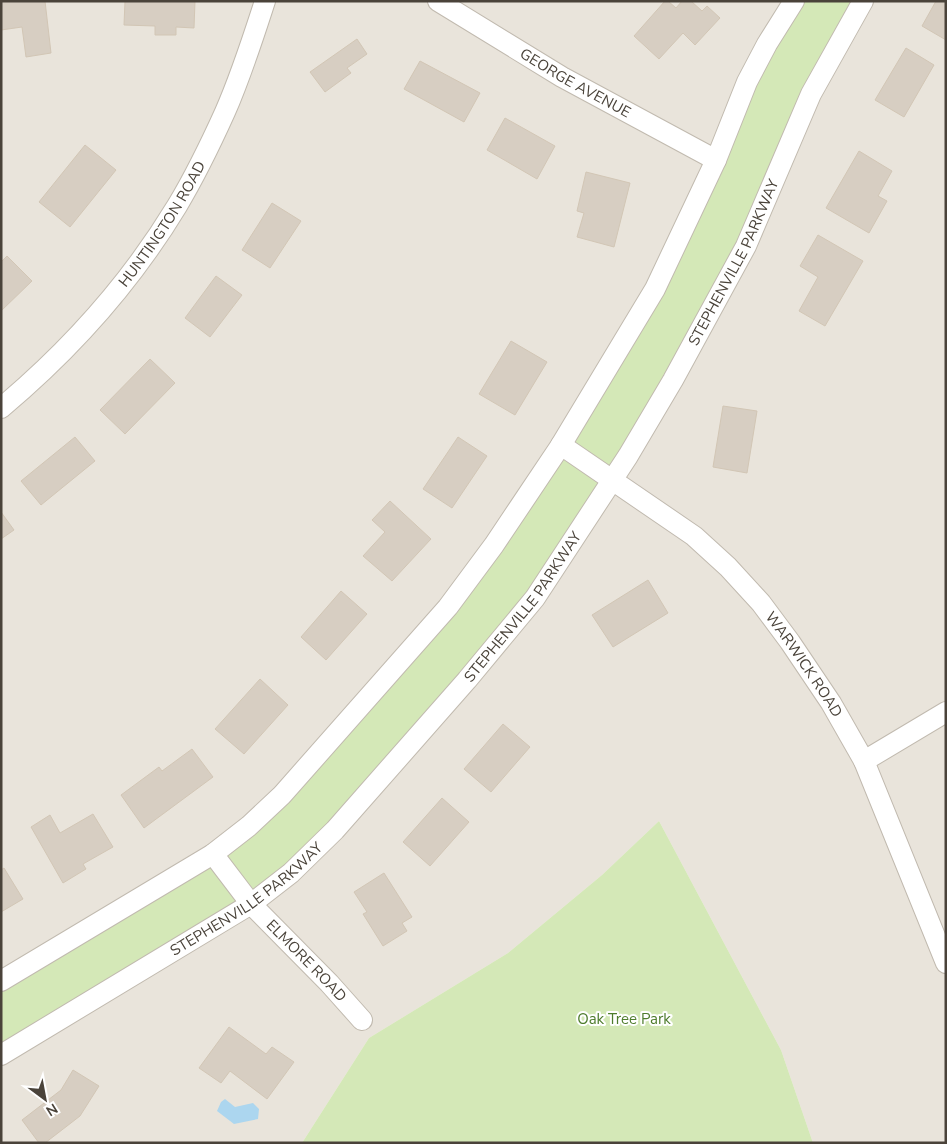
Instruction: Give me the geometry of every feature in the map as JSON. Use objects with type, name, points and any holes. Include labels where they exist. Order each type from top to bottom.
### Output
[{"type":"street","name":"HUNTINGTON ROAD","points":[[1,408],[42,371],[112,297],[177,206],[226,110],[265,1]]},
{"type":"street","name":"GEORGE AVENUE","points":[[438,1],[562,77],[716,160]]},
{"type":"street","points":[[1,981],[213,854],[249,826],[282,795],[448,607],[494,545],[561,445],[655,289],[716,160],[747,82],[794,1]]},
{"type":"street","name":"STEPHENVILLE PARKWAY","points":[[1,1055],[251,904],[291,873],[335,830],[467,680],[535,598],[613,480],[673,380],[746,246],[811,94],[864,1]]},
{"type":"street","name":"WARWICK ROAD","points":[[561,445],[694,536],[728,567],[761,603],[790,642],[831,703],[864,761],[946,963]]},
{"type":"street","points":[[864,761],[946,712]]},
{"type":"street","name":"ELMORE ROAD","points":[[213,854],[251,904],[362,1020]]},
{"type":"shaded area","points":[[1,1],[946,1],[946,1143],[813,1143],[781,1050],[659,821],[602,875],[508,953],[369,1038],[302,1143],[1,1143]]},
{"type":"green space","points":[[794,1],[863,1],[764,207],[535,598],[291,873],[1,1055],[1,981],[213,854],[448,607],[655,289]]},
{"type":"green space","name":"Oak Tree Park","points":[[659,821],[781,1050],[813,1143],[302,1143],[369,1038],[508,953],[602,875]]},
{"type":"water","points":[[225,1099],[235,1107],[253,1103],[259,1109],[258,1119],[234,1124],[217,1111],[221,1102]]},
{"type":"building","points":[[1,1],[45,1],[51,53],[26,57],[22,27],[1,30]]},
{"type":"building","points":[[125,1],[195,1],[194,28],[176,27],[176,35],[155,35],[155,26],[124,25]]},
{"type":"building","points":[[665,1],[668,1],[676,8],[682,1],[691,1],[702,11],[707,6],[720,18],[695,45],[683,33],[659,59],[634,36]]},
{"type":"building","points":[[936,1],[946,1],[946,40],[922,26]]},
{"type":"building","points":[[357,39],[367,54],[347,68],[351,73],[325,92],[310,72]]},
{"type":"building","points":[[906,48],[934,65],[904,117],[875,100]]},
{"type":"building","points":[[420,61],[480,93],[464,122],[404,89]]},
{"type":"building","points":[[505,118],[555,146],[537,179],[487,150]]},
{"type":"building","points":[[85,145],[116,170],[70,227],[39,202]]},
{"type":"building","points":[[859,151],[892,171],[878,196],[887,201],[869,233],[826,208]]},
{"type":"building","points":[[586,172],[630,183],[614,247],[577,237],[584,213],[577,211]]},
{"type":"building","points":[[272,203],[301,221],[270,268],[242,250]]},
{"type":"building","points":[[818,235],[863,261],[825,326],[799,311],[818,277],[800,266]]},
{"type":"building","points":[[7,256],[32,281],[1,311],[1,262]]},
{"type":"building","points":[[216,276],[242,295],[210,337],[185,318]]},
{"type":"building","points":[[511,341],[547,362],[515,415],[479,394]]},
{"type":"building","points":[[150,359],[175,383],[125,434],[100,410]]},
{"type":"building","points":[[723,406],[757,411],[747,473],[713,467]]},
{"type":"building","points":[[75,437],[95,461],[41,505],[21,481]]},
{"type":"building","points":[[458,437],[487,456],[452,508],[423,489]]},
{"type":"building","points":[[390,501],[431,539],[392,581],[363,556],[385,532],[372,520]]},
{"type":"building","points":[[1,512],[14,530],[1,539]]},
{"type":"building","points":[[648,580],[668,613],[613,647],[592,615]]},
{"type":"building","points":[[341,591],[367,614],[326,660],[301,637]]},
{"type":"building","points":[[260,679],[288,705],[244,754],[215,729]]},
{"type":"building","points":[[503,724],[530,747],[491,792],[464,769]]},
{"type":"building","points":[[192,749],[213,777],[144,828],[121,795],[159,767],[162,771]]},
{"type":"building","points":[[442,798],[469,822],[430,866],[403,842]]},
{"type":"building","points":[[93,814],[113,847],[83,864],[86,869],[63,883],[31,827],[50,815],[60,833]]},
{"type":"building","points":[[4,868],[23,899],[1,912],[1,870]]},
{"type":"building","points":[[384,873],[412,917],[402,923],[407,931],[383,946],[363,914],[367,912],[354,892]]},
{"type":"building","points":[[229,1027],[266,1054],[272,1047],[294,1062],[267,1099],[230,1071],[221,1083],[199,1068]]},
{"type":"building","points":[[73,1070],[99,1086],[80,1116],[45,1143],[39,1143],[22,1120],[61,1090]]}]
